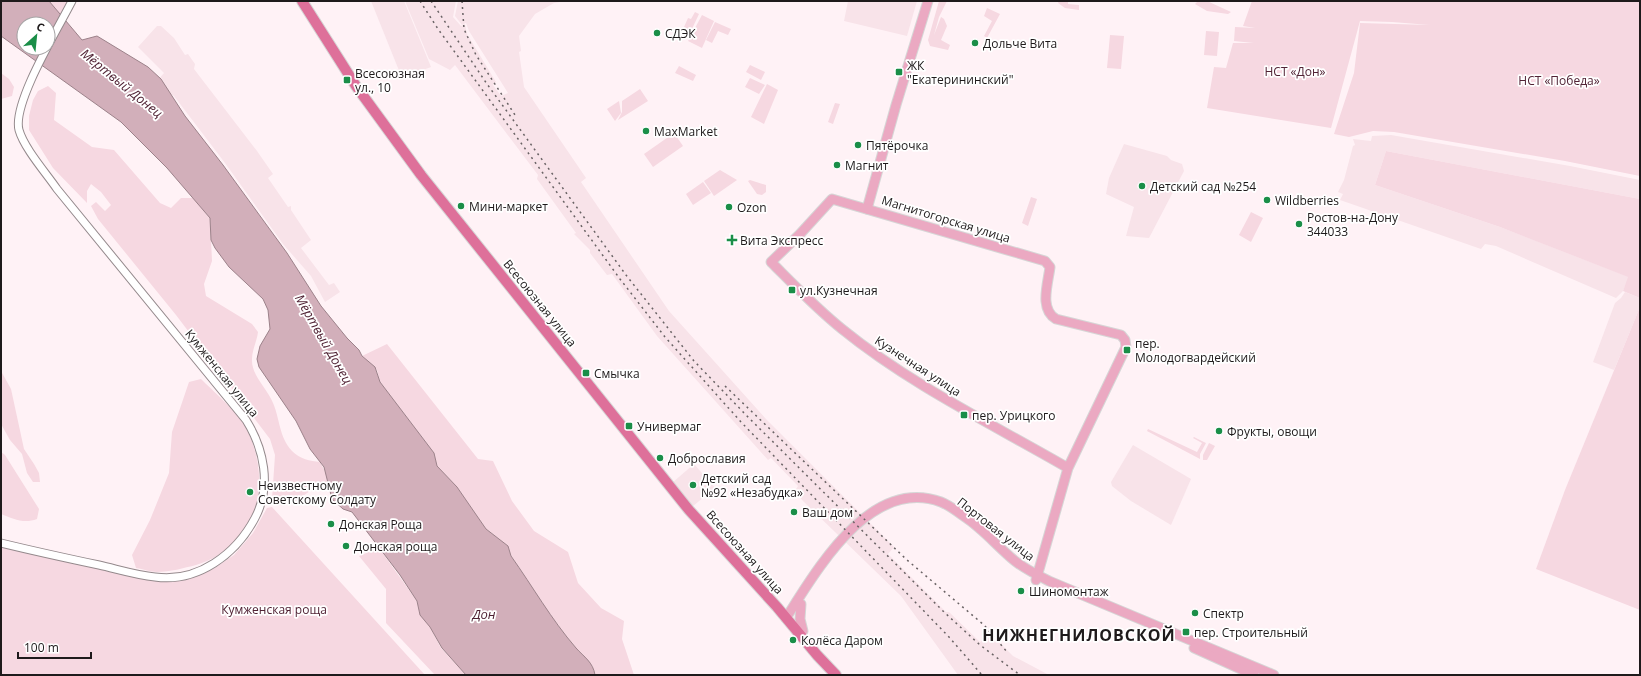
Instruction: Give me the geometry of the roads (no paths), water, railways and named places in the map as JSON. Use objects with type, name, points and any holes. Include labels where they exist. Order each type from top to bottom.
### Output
[{"type":"highway","name":"Всесоюзная улица","points":[[302,1],[356,86],[417,169],[689,510],[777,607],[803,631],[844,675]]},
{"type":"highway","name":"Всесоюзная улица","points":[[789,619],[817,655],[836,675]]},
{"type":"main road","points":[[867,208],[896,105],[928,1]]},
{"type":"main road","name":"Магнитогорская улица","points":[[772,262],[832,199],[867,208],[1045,262],[1050,267],[1046,307],[1049,315],[1056,319],[1121,335],[1125,340],[1124,350],[1068,468]]},
{"type":"main road","name":"Кузнечная улица","points":[[772,262],[797,289],[842,329],[895,368],[939,395],[1068,468]]},
{"type":"main road","points":[[1037,578],[1068,468]]},
{"type":"main road","name":"Портовая улица","points":[[789,619],[821,564],[859,522],[887,504],[912,498],[925,498],[942,502],[965,517],[1016,562],[1037,578],[1254,675]]},
{"type":"main road","name":"Портовая улица","points":[[1037,578],[1274,675]]},
{"type":"main road","points":[[777,607],[789,606],[799,602],[800,619],[803,631]]},
{"type":"street","name":"Кумженская улица","points":[[1,543],[156,578],[186,576],[211,566],[231,551],[248,533],[263,500],[265,479],[261,450],[255,435],[246,420],[57,189],[33,155],[19,130],[19,113],[30,84],[72,1]]},
{"type":"water","name":"Дон","points":[[1,1],[49,1],[82,40],[97,36],[148,67],[161,79],[185,116],[223,165],[287,253],[321,306],[347,338],[359,350],[362,356],[375,367],[380,382],[434,453],[437,466],[457,487],[486,529],[508,546],[511,556],[542,603],[558,626],[590,663],[595,675],[466,675],[442,648],[430,627],[420,615],[417,601],[400,575],[352,512],[343,509],[332,499],[324,467],[310,449],[296,421],[259,367],[257,359],[260,346],[270,329],[268,310],[263,299],[229,267],[215,248],[211,240],[210,218],[167,168],[121,122],[29,56],[56,56],[56,16],[16,16],[16,47],[1,36]]},
{"type":"railway","points":[[420,1],[438,29],[620,279],[665,337],[741,422],[949,637],[982,675]]},
{"type":"railway","points":[[431,1],[487,84],[626,275],[694,361],[747,416],[945,613],[980,645],[1020,675]]},
{"type":"railway","points":[[462,1],[464,29],[476,55],[517,118]]},
{"type":"railway","points":[[725,386],[907,560],[984,625],[1008,653]]},
{"type":"place","name":"СДЭК","points":[[657,33]]},
{"type":"place","name":"Дольче Вита","points":[[975,43]]},
{"type":"place","name":"ЖК \"Екатерининский\"","points":[[899,72]]},
{"type":"place","name":"Всесоюзная ул., 10","points":[[347,80]]},
{"type":"place","name":"MaxMarket","points":[[646,131]]},
{"type":"place","name":"Пятёрочка","points":[[858,145]]},
{"type":"place","name":"Магнит","points":[[837,165]]},
{"type":"place","name":"Детский сад №254","points":[[1142,186]]},
{"type":"place","name":"Wildberries","points":[[1267,200]]},
{"type":"place","name":"Мини-маркет","points":[[461,206]]},
{"type":"place","name":"Ozon","points":[[729,207]]},
{"type":"place","name":"Ростов-на-Дону 344033","points":[[1299,224]]},
{"type":"place","name":"Вита Экспресс","points":[[732,240]]},
{"type":"place","name":"ул.Кузнечная","points":[[792,290]]},
{"type":"place","name":"пер. Молодогвардейский","points":[[1127,350]]},
{"type":"place","name":"Смычка","points":[[586,373]]},
{"type":"place","name":"пер. Урицкого","points":[[964,415]]},
{"type":"place","name":"Универмаг","points":[[629,426]]},
{"type":"place","name":"Фрукты, овощи","points":[[1219,431]]},
{"type":"place","name":"Доброславия","points":[[660,458]]},
{"type":"place","name":"Детский сад №92 «Незабудка»","points":[[693,485]]},
{"type":"place","name":"Неизвестному Советскому Солдату","points":[[250,492]]},
{"type":"place","name":"Ваш дом","points":[[794,512]]},
{"type":"place","name":"Донская Роща","points":[[331,524]]},
{"type":"place","name":"Донская роща","points":[[346,546]]},
{"type":"place","name":"Шиномонтаж","points":[[1021,591]]},
{"type":"place","name":"Спектр","points":[[1195,613]]},
{"type":"place","name":"пер. Строительный","points":[[1186,632]]},
{"type":"place","name":"Колёса Даром","points":[[793,640]]},
{"type":"district","name":"НИЖНЕГНИЛОВСКОЙ","points":[[1079,635]]},
{"type":"park label","name":"НСТ «Дон»","points":[[1295,71]]},
{"type":"park label","name":"НСТ «Победа»","points":[[1559,80]]},
{"type":"park label","name":"Кумженская роща","points":[[274,609]]},
{"type":"water label","name":"Мёртвый Донец","points":[[122,83]]},
{"type":"water label","name":"Мёртвый Донец","points":[[324,339]]}]
